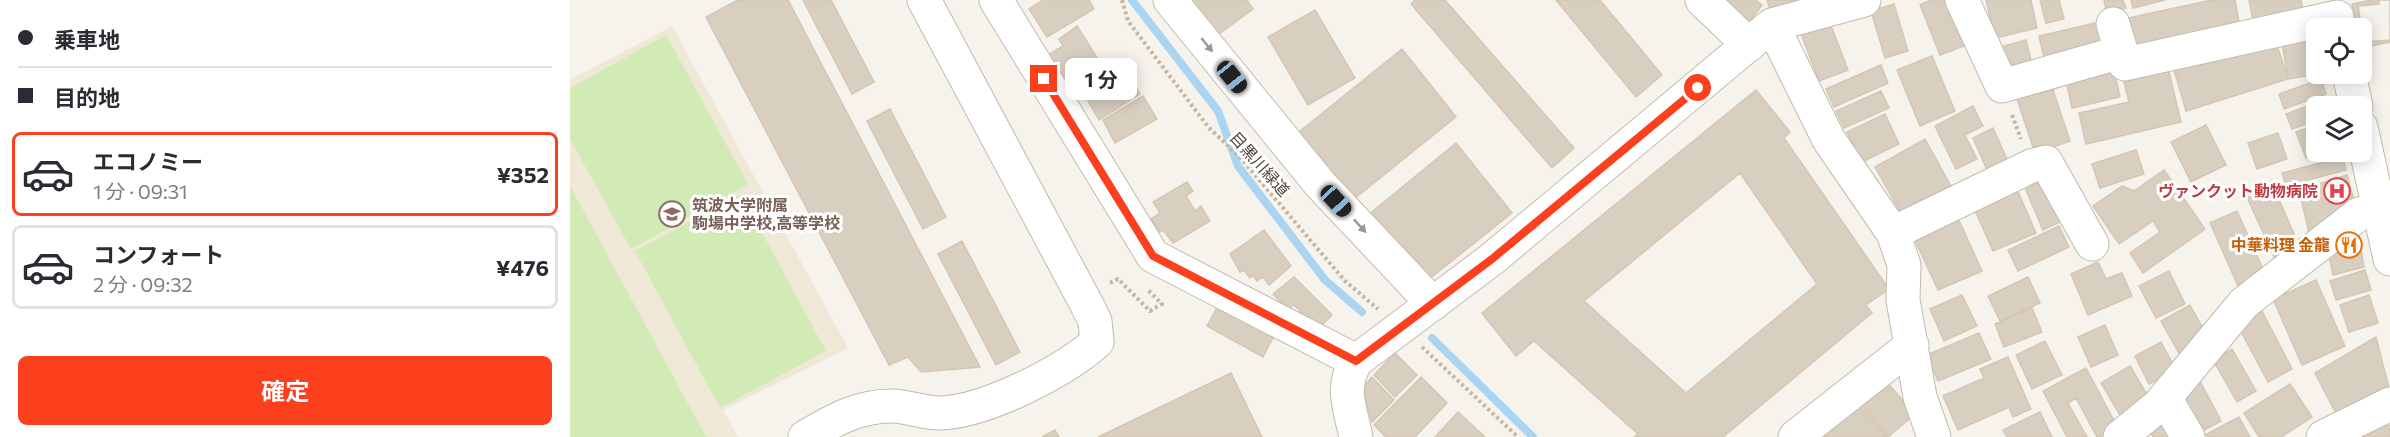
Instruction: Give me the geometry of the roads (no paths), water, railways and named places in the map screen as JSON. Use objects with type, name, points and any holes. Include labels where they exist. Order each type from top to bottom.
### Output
[{"type":"street","points":[[805,437],[842,416],[864,408],[895,406],[939,413],[991,402],[1087,351],[1097,342],[1095,321],[924,0]]},
{"type":"street","points":[[996,0],[1153,256],[1356,361]]},
{"type":"street","points":[[1170,0],[1320,184],[1433,304]]},
{"type":"street","points":[[1702,0],[1760,35],[1893,232],[1904,265],[1903,300],[1920,397],[1934,437]]},
{"type":"street","points":[[1962,0],[2002,86],[2117,38],[2125,64],[2336,15]]},
{"type":"street","points":[[1356,437],[1346,389],[1348,374],[1356,361],[1492,259],[1760,35],[1857,1]]},
{"type":"street","points":[[1893,232],[2031,166],[2046,162],[2091,244]]},
{"type":"street","points":[[2369,162],[2390,259]]},
{"type":"street","points":[[2120,437],[2165,398],[2244,303],[2359,214],[2379,209]]},
{"type":"street","points":[[1796,437],[1912,345]]},
{"type":"street","points":[[2165,398],[2188,437]]},
{"type":"street","points":[[2323,437],[2390,404]]},
{"type":"waterway","points":[[1132,0],[1218,111],[1238,166],[1325,280],[1362,312]]},
{"type":"waterway","points":[[1432,338],[1533,437]]},
{"type":"place","name":"ヴァンクット動物病院","points":[[2337,191]]},
{"type":"place","name":"筑波大学附属 駒場中学校,高等学校","points":[[672,214]]},
{"type":"place","name":"中華料理 金龍","points":[[2349,245]]}]
